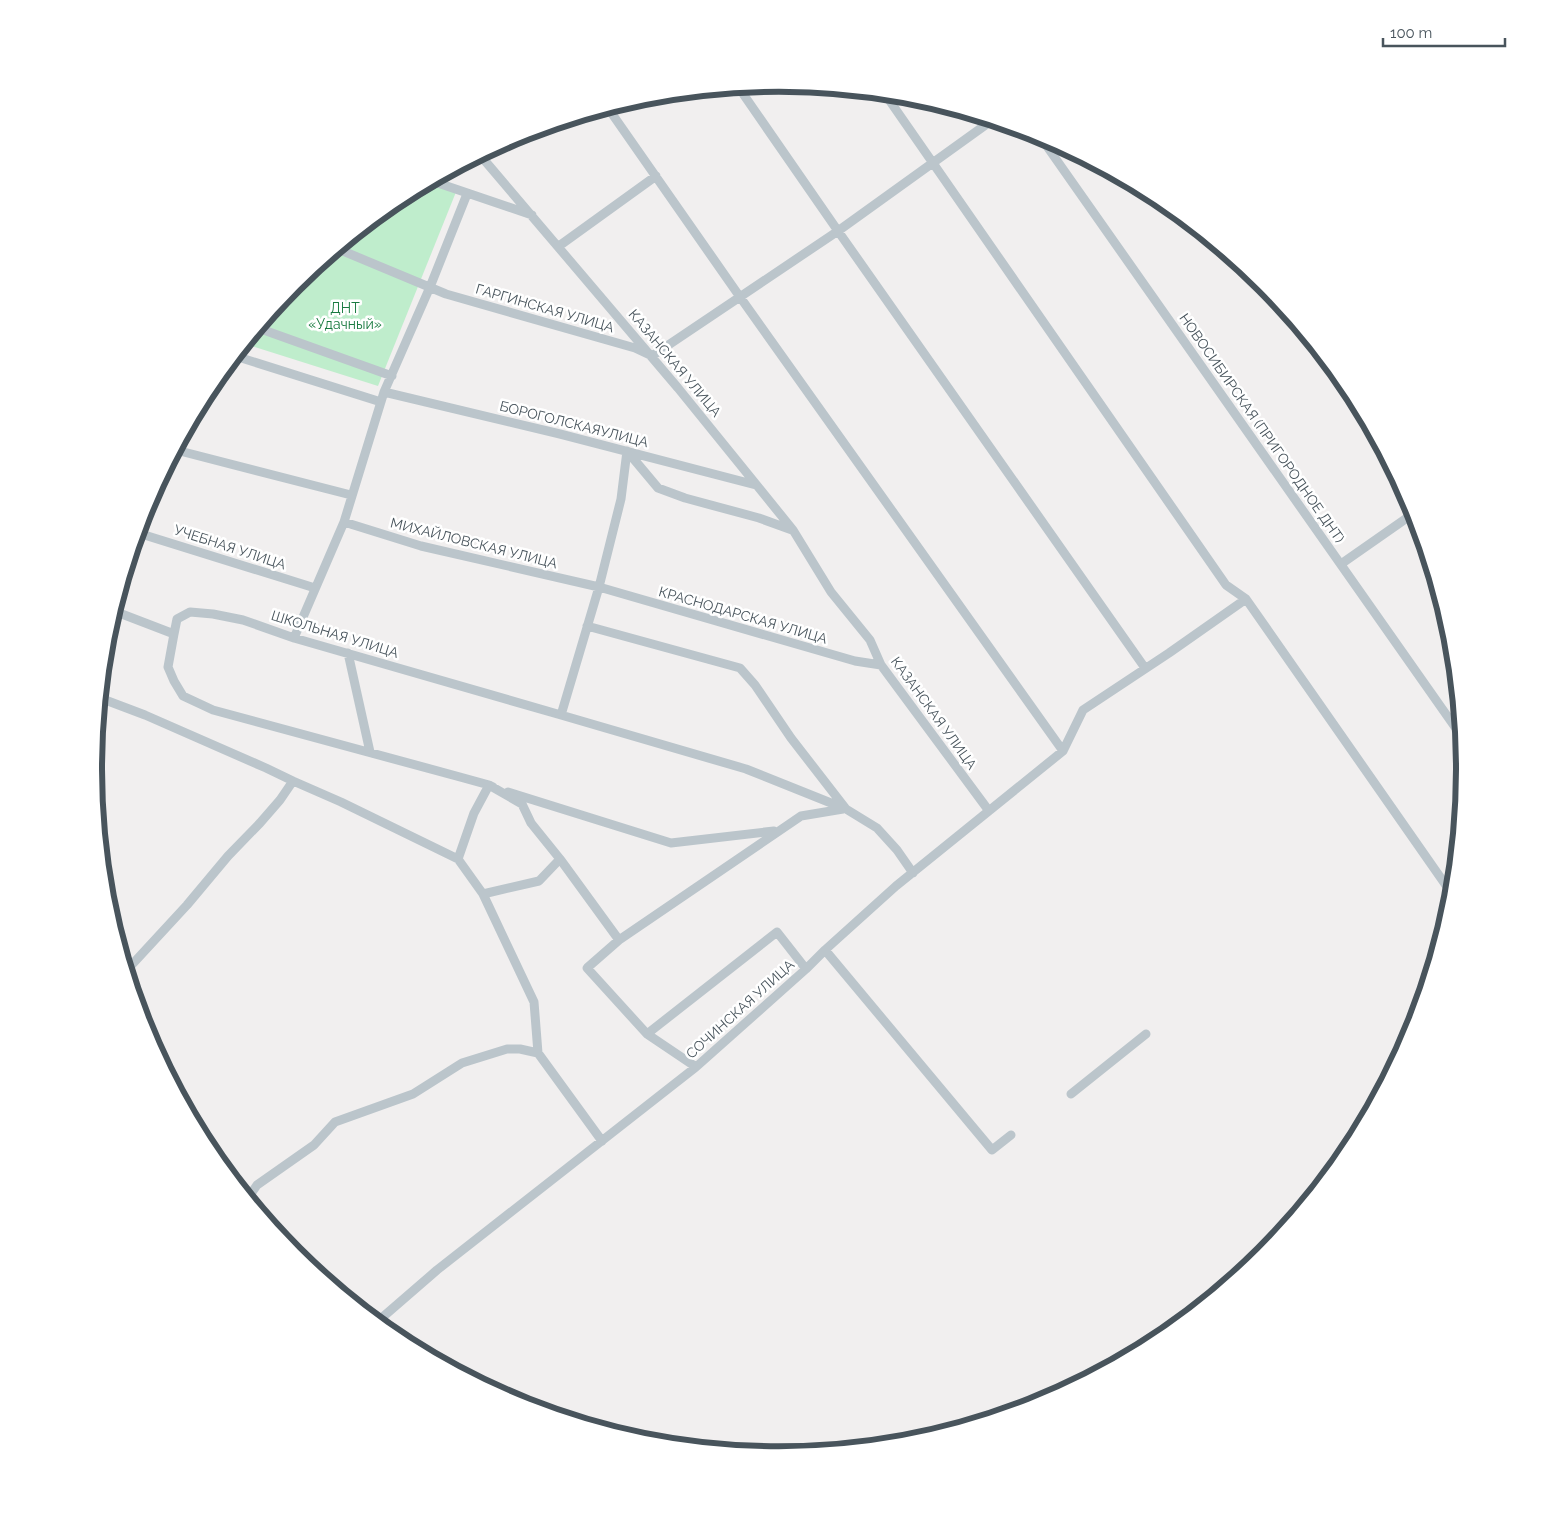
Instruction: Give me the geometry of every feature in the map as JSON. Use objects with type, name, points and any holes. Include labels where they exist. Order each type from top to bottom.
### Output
[{"type":"street","points":[[743,94],[1145,668]]},
{"type":"street","points":[[891,102],[1226,585],[1246,599],[1446,885]]},
{"type":"street","points":[[612,114],[1063,751]]},
{"type":"street","points":[[652,356],[838,231],[984,124]]},
{"type":"street","name":"НОВОСИБИРСКАЯ (ПРИГОРОДНОЕ ДНТ)","points":[[1049,149],[1455,727]]},
{"type":"street","name":"КАЗАНСКАЯ УЛИЦА","points":[[484,160],[652,356],[793,530],[831,592],[870,640],[881,665],[989,811]]},
{"type":"street","points":[[559,246],[656,176]]},
{"type":"street","points":[[439,184],[532,216]]},
{"type":"street","points":[[294,638],[344,522],[384,392],[430,287],[467,194]]},
{"type":"street","name":"ГАРГИНСКАЯ УЛИЦА","points":[[344,252],[446,294],[635,348],[652,356]]},
{"type":"street","points":[[264,330],[392,376]]},
{"type":"street","points":[[241,358],[381,402]]},
{"type":"street","name":"БОРОГОЛСКАЯУЛИЦА","points":[[384,392],[627,451],[756,485]]},
{"type":"street","points":[[627,451],[658,488],[685,498],[760,518],[793,530]]},
{"type":"street","points":[[561,716],[599,587],[622,499],[627,451]]},
{"type":"street","points":[[182,452],[351,495]]},
{"type":"street","points":[[1341,564],[1407,518]]},
{"type":"street","name":"МИХАЙЛОВСКАЯ УЛИЦА","points":[[344,522],[421,546],[599,587]]},
{"type":"street","name":"УЧЕБНАЯ УЛИЦА","points":[[144,535],[314,588]]},
{"type":"street","name":"КРАСНОДАРСКАЯ УЛИЦА","points":[[599,587],[855,661],[881,665]]},
{"type":"street","points":[[806,969],[913,873],[1063,751],[1083,710],[1246,599]]},
{"type":"street","name":"ШКОЛЬНАЯ УЛИЦА","points":[[174,634],[177,619],[190,612],[243,620],[294,638],[746,769],[846,809]]},
{"type":"street","points":[[120,613],[174,634],[168,667],[174,681],[183,696],[212,710],[489,786],[672,843],[777,831]]},
{"type":"street","points":[[586,626],[740,668],[755,685],[791,738],[846,809],[877,828],[897,850],[913,873]]},
{"type":"street","points":[[348,653],[370,752]]},
{"type":"street","points":[[106,700],[145,715],[266,768],[458,859],[483,894],[534,1002],[538,1053],[602,1141]]},
{"type":"street","points":[[131,965],[260,823],[280,800],[293,781]]},
{"type":"street","points":[[489,786],[522,804],[531,823],[560,859],[619,940]]},
{"type":"street","points":[[458,859],[474,813],[489,786]]},
{"type":"street","points":[[696,1067],[647,1034],[587,968],[619,940],[801,816],[846,809]]},
{"type":"street","points":[[483,894],[539,881],[560,859]]},
{"type":"street","name":"СОЧИНСКАЯ УЛИЦА","points":[[382,1317],[436,1270],[696,1067],[806,969],[777,932],[647,1034]]},
{"type":"street","points":[[825,950],[992,1150],[1012,1135]]},
{"type":"street","points":[[1071,1094],[1146,1034]]},
{"type":"street","points":[[251,1193],[257,1185],[314,1145],[335,1122],[413,1094],[462,1063],[507,1049],[520,1049],[538,1053]]},
{"type":"green space","name":"ДНТ «Удачный»","points":[[437,185],[456,192],[378,386],[251,346],[300,291],[333,261],[367,232]]}]
